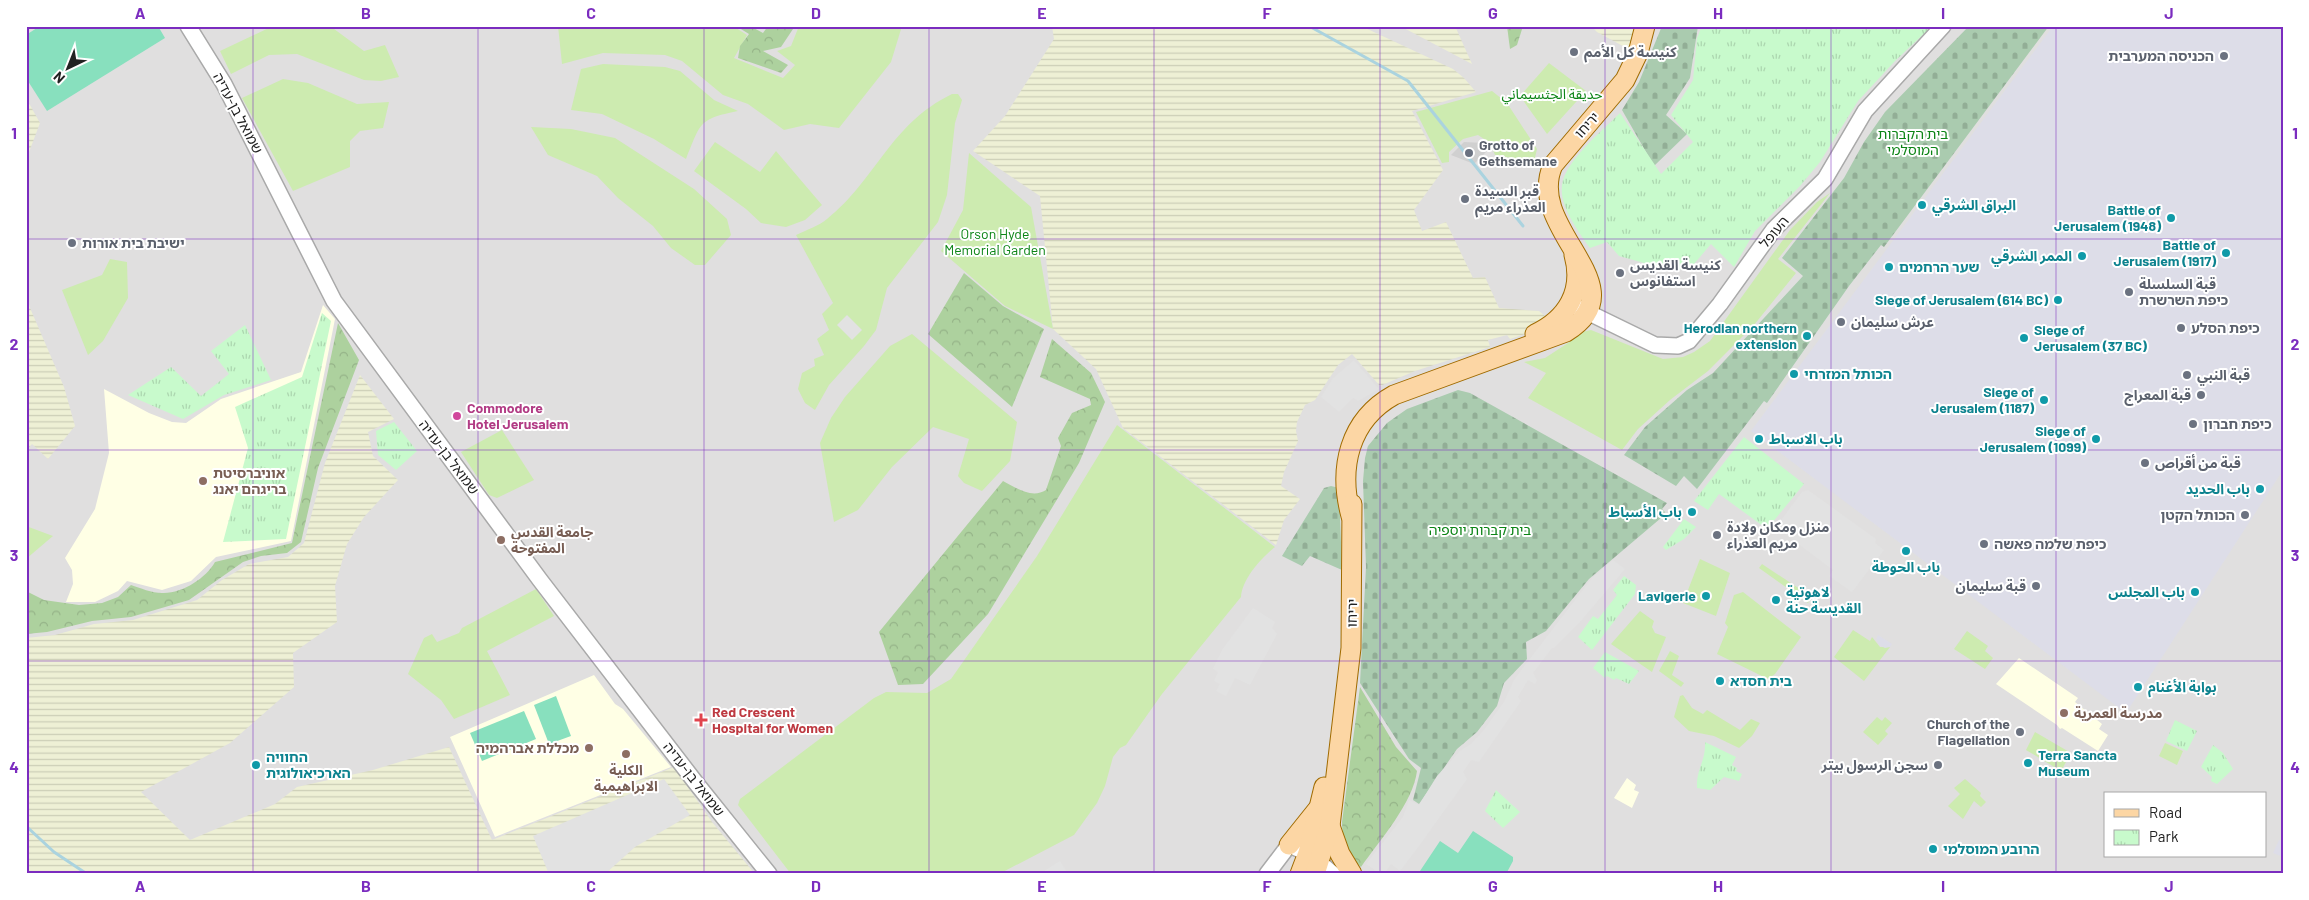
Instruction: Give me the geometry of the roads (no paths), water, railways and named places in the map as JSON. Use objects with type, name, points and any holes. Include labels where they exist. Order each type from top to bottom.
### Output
[{"type":"main road","name":"יריחו","points":[[1320,864],[1330,826],[1352,632],[1351,516],[1347,489],[1350,443],[1364,420],[1375,408],[1394,395],[1508,352],[1579,308],[1571,247],[1552,210],[1548,188],[1549,174],[1557,160],[1625,80],[1638,53],[1644,29]]},
{"type":"main road","name":"יריחו","points":[[1320,864],[1321,803],[1342,710]]},
{"type":"main road","points":[[1289,845],[1321,803]]},
{"type":"main road","points":[[1330,826],[1341,857],[1352,874]]},
{"type":"main road","points":[[1300,874],[1320,864]]},
{"type":"street","name":"שמואל בן-עדיה","points":[[188,26],[224,84],[334,301],[540,580],[696,783],[769,874]]},
{"type":"street","name":"העופל","points":[[1579,308],[1655,345],[1678,346],[1689,341],[1720,304],[1774,229],[1825,179],[1865,111],[1943,26]]},
{"type":"street","points":[[1266,874],[1289,845],[1320,864],[1352,874]]},
{"type":"waterway","points":[[1309,26],[1408,81],[1523,226]]},
{"type":"waterway","points":[[26,826],[54,852],[87,874]]},
{"type":"place","name":"كنيسة كل الأمم","points":[[1574,52]]},
{"type":"place","name":"הכניסה המערבית","points":[[2224,56]]},
{"type":"place","name":"Grotto of Gethsemane","points":[[1469,153]]},
{"type":"place","name":"قبر السيدة العذراء مريم","points":[[1465,199]]},
{"type":"place","name":"البراق الشرقي","points":[[1922,205]]},
{"type":"place","name":"Battle of Jerusalem (1948)","points":[[2171,218]]},
{"type":"place","name":"ישיבת בית אורות","points":[[72,243]]},
{"type":"place","name":"Battle of Jerusalem (1917)","points":[[2226,253]]},
{"type":"place","name":"الممر الشرقي","points":[[2082,256]]},
{"type":"place","name":"שער הרחמים","points":[[1889,267]]},
{"type":"place","name":"كنيسة القديس استفانوس","points":[[1620,273]]},
{"type":"place","name":"قبة السلسلة כיפת השרשרת","points":[[2129,292]]},
{"type":"place","name":"Siege of Jerusalem (614 BC)","points":[[2058,300]]},
{"type":"place","name":"عرش سليمان","points":[[1841,322]]},
{"type":"place","name":"כיפת הסלע","points":[[2181,328]]},
{"type":"place","name":"Herodian northern extension","points":[[1807,336]]},
{"type":"place","name":"Siege of Jerusalem (37 BC)","points":[[2024,338]]},
{"type":"place","name":"הכותל המזרחי","points":[[1794,374]]},
{"type":"place","name":"قبة النبي","points":[[2187,375]]},
{"type":"place","name":"قبة المعراج","points":[[2201,395]]},
{"type":"place","name":"Siege of Jerusalem (1187)","points":[[2044,400]]},
{"type":"place","name":"Commodore Hotel Jerusalem","points":[[457,416]]},
{"type":"place","name":"כיפת חברון","points":[[2193,424]]},
{"type":"place","name":"باب الاسباط","points":[[1759,439]]},
{"type":"place","name":"Siege of Jerusalem (1099)","points":[[2096,439]]},
{"type":"place","name":"قبة من أقراص","points":[[2145,463]]},
{"type":"place","name":"אוניברסיטת בריגהם יאנג","points":[[203,481]]},
{"type":"place","name":"باب الحديد","points":[[2260,489]]},
{"type":"place","name":"باب الأسباط","points":[[1692,512]]},
{"type":"place","name":"הכותל הקטן","points":[[2245,515]]},
{"type":"place","name":"منزل ومكان ولادة مريم العذراء","points":[[1717,535]]},
{"type":"place","name":"جامعة القدس المفتوحة","points":[[501,540]]},
{"type":"place","name":"כיפת שלמה פאשה","points":[[1984,544]]},
{"type":"place","name":"باب الحوطة","points":[[1906,551]]},
{"type":"place","name":"قبة سليمان","points":[[2036,586]]},
{"type":"place","name":"باب المجلس","points":[[2195,592]]},
{"type":"place","name":"Lavigerie","points":[[1706,596]]},
{"type":"place","name":"لاهوتية القديسة حنة","points":[[1776,600]]},
{"type":"place","name":"בית חסדא","points":[[1720,681]]},
{"type":"place","name":"بوابة الأغنام","points":[[2138,687]]},
{"type":"place","name":"مدرسة العمرية","points":[[2064,713]]},
{"type":"place","name":"Red Crescent Hospital for Women","points":[[701,720]]},
{"type":"place","name":"Church of the Flagellation","points":[[2020,732]]},
{"type":"place","name":"מכללת אברהמיה","points":[[589,748]]},
{"type":"place","name":"الكلية الابراهيمية","points":[[626,754]]},
{"type":"place","name":"Terra Sancta Museum","points":[[2028,763]]},
{"type":"place","name":"החוויה הארכיאולוגית","points":[[256,765]]},
{"type":"place","name":"سجن الرسول بيتر","points":[[1938,765]]},
{"type":"place","name":"הרובע המוסלמי","points":[[1933,849]]},
{"type":"park label","name":"حديقة الجثسيماني","points":[[1552,94]]},
{"type":"park label","name":"בית הקברות המוסלמי","points":[[1913,142]]},
{"type":"park label","name":"Orson Hyde Memorial Garden","points":[[995,242]]},
{"type":"park label","name":"בית קברות יוספיה","points":[[1480,530]]}]
